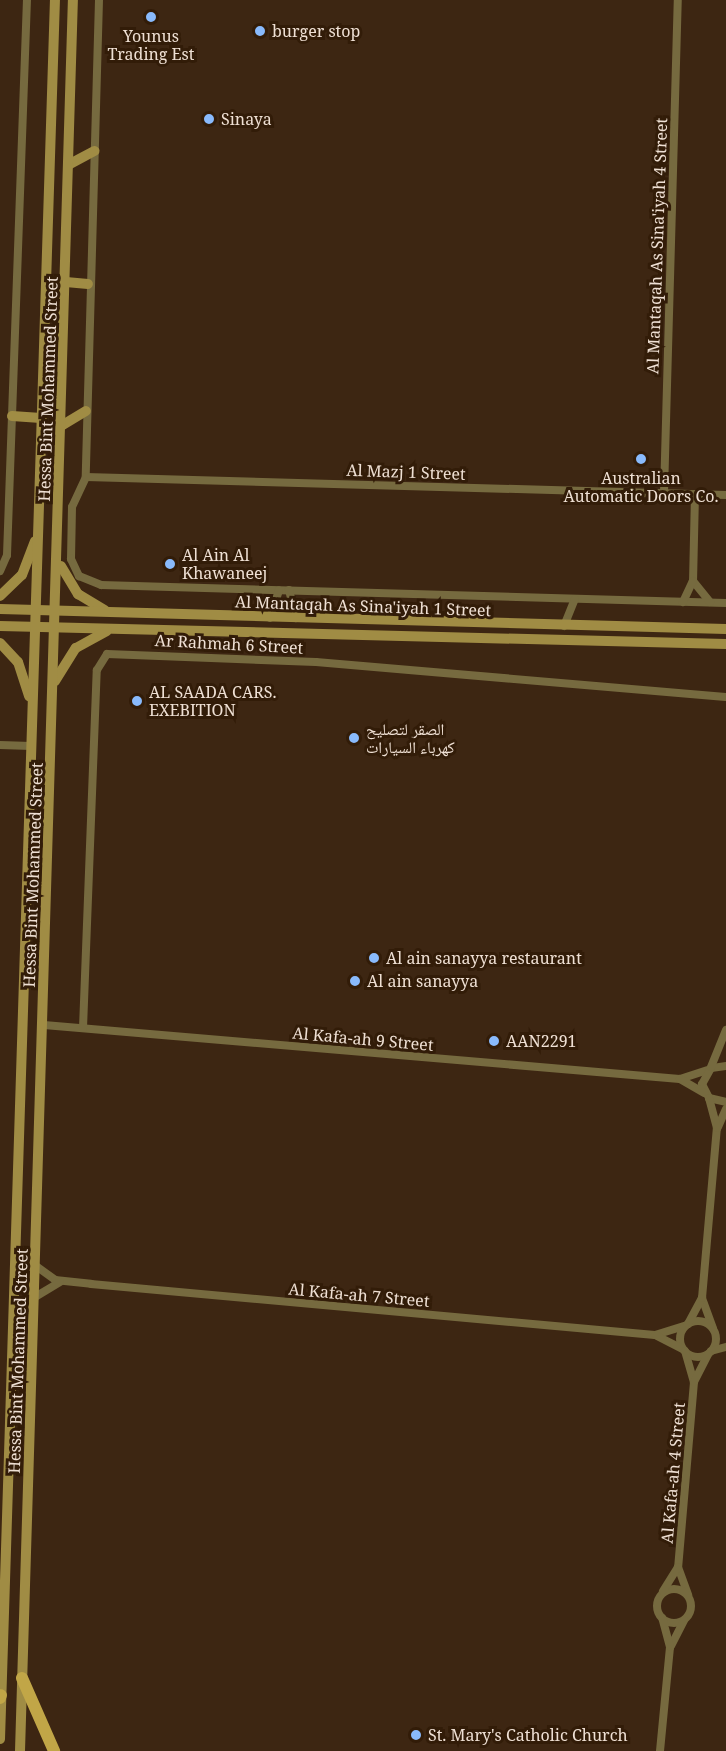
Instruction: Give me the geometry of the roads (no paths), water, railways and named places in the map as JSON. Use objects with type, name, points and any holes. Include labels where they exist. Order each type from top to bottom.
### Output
[{"type":"main road","name":"Hessa Bint Mohammed Street","points":[[0,1739],[55,0]]},
{"type":"main road","name":"Hessa Bint Mohammed Street","points":[[20,1751],[44,1025],[73,0]]},
{"type":"main road","points":[[69,165],[94,151]]},
{"type":"main road","points":[[66,282],[88,284]]},
{"type":"main road","points":[[61,426],[86,411]]},
{"type":"main road","points":[[12,416],[41,418]]},
{"type":"main road","points":[[0,596],[22,575],[38,535]]},
{"type":"main road","points":[[58,560],[78,594],[114,613]]},
{"type":"main road","name":"Al Mantaqah As Sina'iyah 1 Street","points":[[0,609],[563,627],[726,629]]},
{"type":"main road","points":[[370,636],[374,626],[386,621]]},
{"type":"main road","name":"Al Mantaqah As Sina'iyah 1 Street","points":[[0,626],[726,644]]},
{"type":"main road","points":[[53,684],[80,645],[111,629]]},
{"type":"main road","points":[[0,643],[21,669],[32,711]]},
{"type":"main road","points":[[22,1678],[54,1751]]},
{"type":"street","points":[[0,570],[7,555],[27,0]]},
{"type":"street","points":[[99,0],[88,284],[86,477],[73,495],[71,559],[87,582],[726,603]]},
{"type":"street","name":"Al Mantaqah As Sina'iyah 4 Street","points":[[664,493],[678,0]]},
{"type":"street","name":"Al Mazj 1 Street","points":[[86,477],[726,495]]},
{"type":"street","points":[[683,602],[693,581],[695,494]]},
{"type":"street","points":[[693,581],[699,594],[711,603]]},
{"type":"street","points":[[270,618],[279,590]]},
{"type":"street","points":[[290,590],[289,609],[297,619]]},
{"type":"street","points":[[563,627],[574,610],[575,599]]},
{"type":"street","points":[[574,610],[585,627]]},
{"type":"street","name":"Ar Rahmah 6 Street","points":[[83,1028],[97,670],[107,654],[316,662],[726,697]]},
{"type":"street","points":[[0,745],[31,746]]},
{"type":"street","name":"Al Kafa-ah 9 Street","points":[[44,1025],[680,1079],[726,1066]]},
{"type":"street","points":[[717,1128],[702,1084],[725,1043],[726,1030]]},
{"type":"street","name":"Al Kafa-ah 9 Street","points":[[680,1079],[707,1096],[726,1102]]},
{"type":"street","points":[[710,1353],[713,1329],[702,1298],[717,1128],[726,1109]]},
{"type":"street","name":"Al Kafa-ah 7 Street","points":[[36,1266],[61,1282],[655,1335],[684,1350]]},
{"type":"street","points":[[35,1297],[61,1282]]},
{"type":"street","points":[[702,1298],[686,1325],[684,1350],[696,1357],[726,1347]]},
{"type":"street","points":[[686,1325],[701,1321],[726,1337]]},
{"type":"street","name":"Al Kafa-ah 7 Street","points":[[655,1335],[686,1325]]},
{"type":"street","name":"Al Kafa-ah 4 Street","points":[[684,1350],[694,1382],[678,1567],[688,1595]]},
{"type":"street","name":"Al Kafa-ah 4 Street","points":[[694,1382],[710,1353]]},
{"type":"street","name":"Al Kafa-ah 4 Street","points":[[662,1593],[678,1567]]},
{"type":"street","points":[[660,1751],[670,1647],[657,1604],[662,1593],[678,1589],[688,1595],[692,1607],[670,1647]]},
{"type":"street","points":[[662,1618],[684,1620]]},
{"type":"place","name":"Younus Trading Est","points":[[151,17]]},
{"type":"place","name":"burger stop","points":[[260,31]]},
{"type":"place","name":"Sinaya","points":[[209,119]]},
{"type":"place","name":"Australian Automatic Doors Co.","points":[[641,459]]},
{"type":"place","name":"Al Ain Al Khawaneej","points":[[170,564]]},
{"type":"place","name":"AL SAADA CARS. EXEBITION","points":[[137,701]]},
{"type":"place","name":"الصقر لتصليح كهرباء السيارات","points":[[354,738]]},
{"type":"place","name":"Al ain sanayya restaurant","points":[[374,958]]},
{"type":"place","name":"Al ain sanayya","points":[[355,981]]},
{"type":"place","name":"AAN2291","points":[[494,1041]]},
{"type":"place","name":"St. Mary's Catholic Church","points":[[416,1735]]}]
